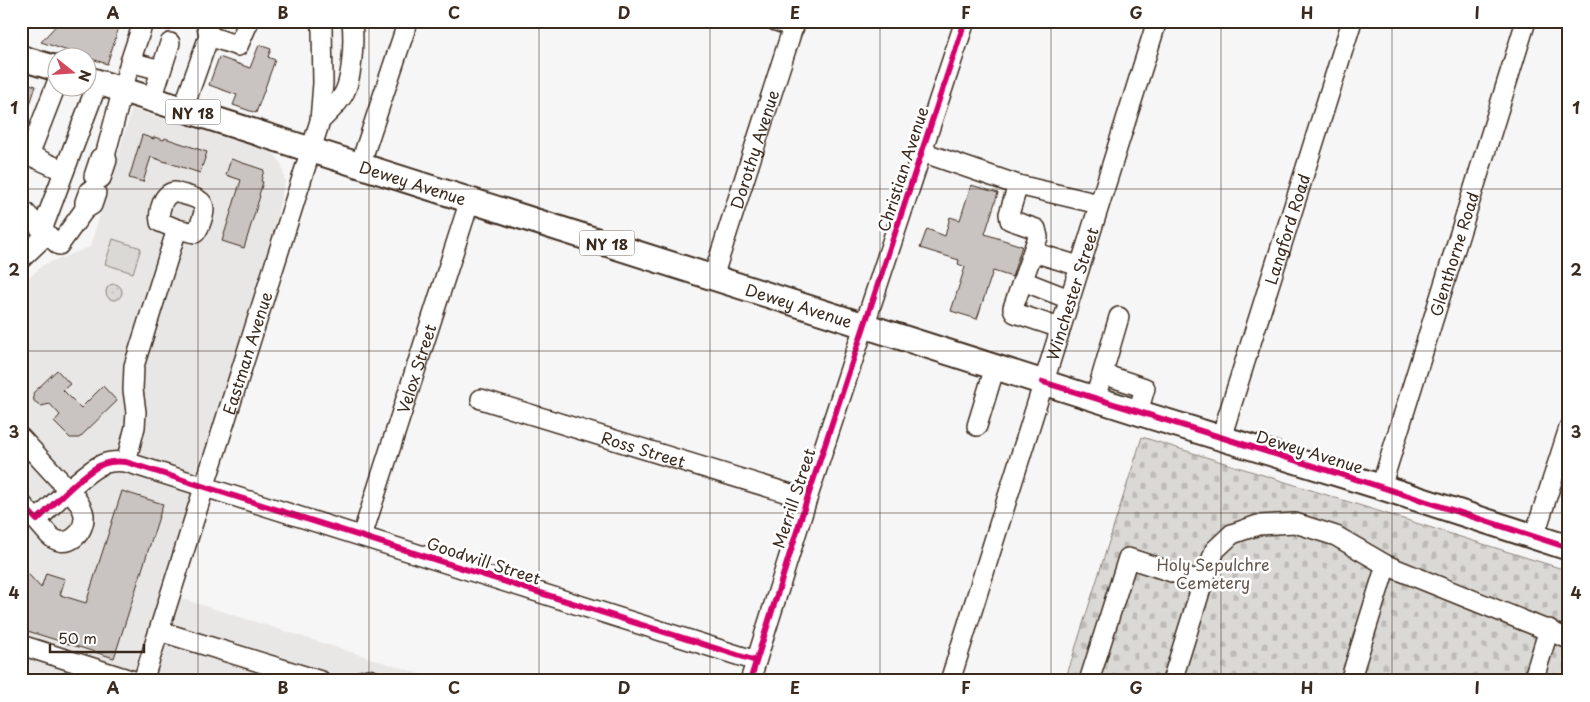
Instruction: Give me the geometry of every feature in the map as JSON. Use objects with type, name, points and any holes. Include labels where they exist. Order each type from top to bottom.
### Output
[{"type":"main road","points":[[21,58],[48,66]]},
{"type":"main road","name":"Dewey Avenue","points":[[98,83],[1095,399],[1382,487],[1569,548]]},
{"type":"street","points":[[183,109],[207,28],[238,46],[249,21]]},
{"type":"street","name":"Eastman Avenue","points":[[143,681],[320,121],[323,83],[322,28],[320,21]]},
{"type":"street","points":[[320,121],[342,97],[348,79],[354,44],[352,21]]},
{"type":"street","points":[[360,165],[408,21]]},
{"type":"street","name":"Christian Avenue","points":[[865,325],[965,21]]},
{"type":"street","name":"Winchester Street","points":[[950,681],[1157,21]]},
{"type":"street","name":"Langford Road","points":[[1221,438],[1352,21]]},
{"type":"street","name":"Glenthorne Road","points":[[1382,487],[1526,21]]},
{"type":"street","points":[[21,208],[60,245],[93,190],[107,160],[105,156],[122,90],[143,23]]},
{"type":"street","name":"Dorothy Avenue","points":[[713,277],[788,23]]},
{"type":"street","points":[[152,99],[170,42]]},
{"type":"street","points":[[130,62],[161,70]]},
{"type":"street","points":[[50,98],[25,152],[64,171]]},
{"type":"street","points":[[22,256],[45,232],[88,98]]},
{"type":"street","points":[[922,152],[1018,185],[1099,204]]},
{"type":"street","points":[[1018,185],[1009,214],[1010,220],[1036,229],[1038,237],[1013,308],[1015,313],[1060,328]]},
{"type":"street","name":"Velox Street","points":[[362,536],[470,200]]},
{"type":"street","points":[[37,520],[89,473],[101,465],[113,461],[126,462],[135,427],[134,366],[177,229]]},
{"type":"street","points":[[1033,252],[1079,266]]},
{"type":"street","points":[[1023,281],[1069,299]]},
{"type":"street","points":[[1095,399],[1119,317]]},
{"type":"street","name":"Merrill Street","points":[[750,681],[806,499],[865,325]]},
{"type":"street","points":[[977,426],[995,367]]},
{"type":"street","points":[[1103,374],[1145,388],[1138,412]]},
{"type":"street","name":"Ross Street","points":[[481,399],[806,499]]},
{"type":"street","points":[[1534,537],[1569,428]]},
{"type":"street","points":[[21,438],[82,508],[84,515],[83,523],[73,538],[67,542],[54,540],[21,503]]},
{"type":"street","name":"Goodwill Street","points":[[126,462],[756,661]]},
{"type":"street","points":[[1172,681],[1215,550],[1232,534],[1258,525],[1295,523],[1336,536],[1386,565],[1549,629],[1569,639]]},
{"type":"street","points":[[1089,681],[1128,558],[1203,582]]},
{"type":"street","points":[[1350,681],[1386,565]]},
{"type":"street","points":[[1533,681],[1549,629]]},
{"type":"street","points":[[159,630],[321,681]]},
{"type":"street","points":[[21,645],[134,681]]},
{"type":"street","points":[[361,681],[368,679],[374,681]]},
{"type":"shaded area","points":[[132,109],[268,151],[276,156],[281,163],[285,181],[274,229],[161,592],[443,681],[21,681],[21,285],[43,265],[90,247]]},
{"type":"green space","points":[[113,239],[141,248],[133,273],[105,264]]},
{"type":"green space","points":[[114,284],[120,286],[122,292],[120,298],[114,300],[108,298],[106,292],[108,286]]},
{"type":"green space","name":"Holy Sepulchre Cemetery","points":[[1142,437],[1569,571],[1569,681],[1065,681]]},
{"type":"building","points":[[60,21],[121,21],[107,64],[98,61],[98,48],[59,48],[41,42]]},
{"type":"building","points":[[259,45],[271,49],[268,57],[275,60],[256,113],[233,105],[237,95],[209,85],[219,57],[250,68]]},
{"type":"building","points":[[21,81],[36,86],[23,125],[21,125]]},
{"type":"building","points":[[142,135],[154,139],[154,137],[164,140],[165,138],[207,152],[200,173],[151,157],[143,182],[129,178]]},
{"type":"building","points":[[231,159],[264,170],[260,196],[244,248],[222,241],[241,180],[226,175]]},
{"type":"building","points":[[971,185],[998,193],[985,234],[1022,246],[1012,277],[993,271],[977,319],[951,311],[965,267],[958,264],[959,260],[920,248],[927,229],[945,236],[950,217],[960,220]]},
{"type":"building","points":[[57,370],[70,384],[63,390],[81,408],[103,386],[117,401],[79,438],[70,438],[54,422],[60,415],[50,404],[41,406],[34,401],[33,393]]},
{"type":"building","points":[[122,491],[163,504],[114,658],[21,629],[21,566],[41,588],[46,573],[65,579],[60,595],[86,603]]},
{"type":"cycle path","points":[[750,681],[807,499],[965,21]]},
{"type":"cycle path","points":[[1043,382],[1381,487],[1569,548]]},
{"type":"cycle path","points":[[21,503],[37,520],[78,481],[96,468],[109,462],[126,462],[756,661]]}]
